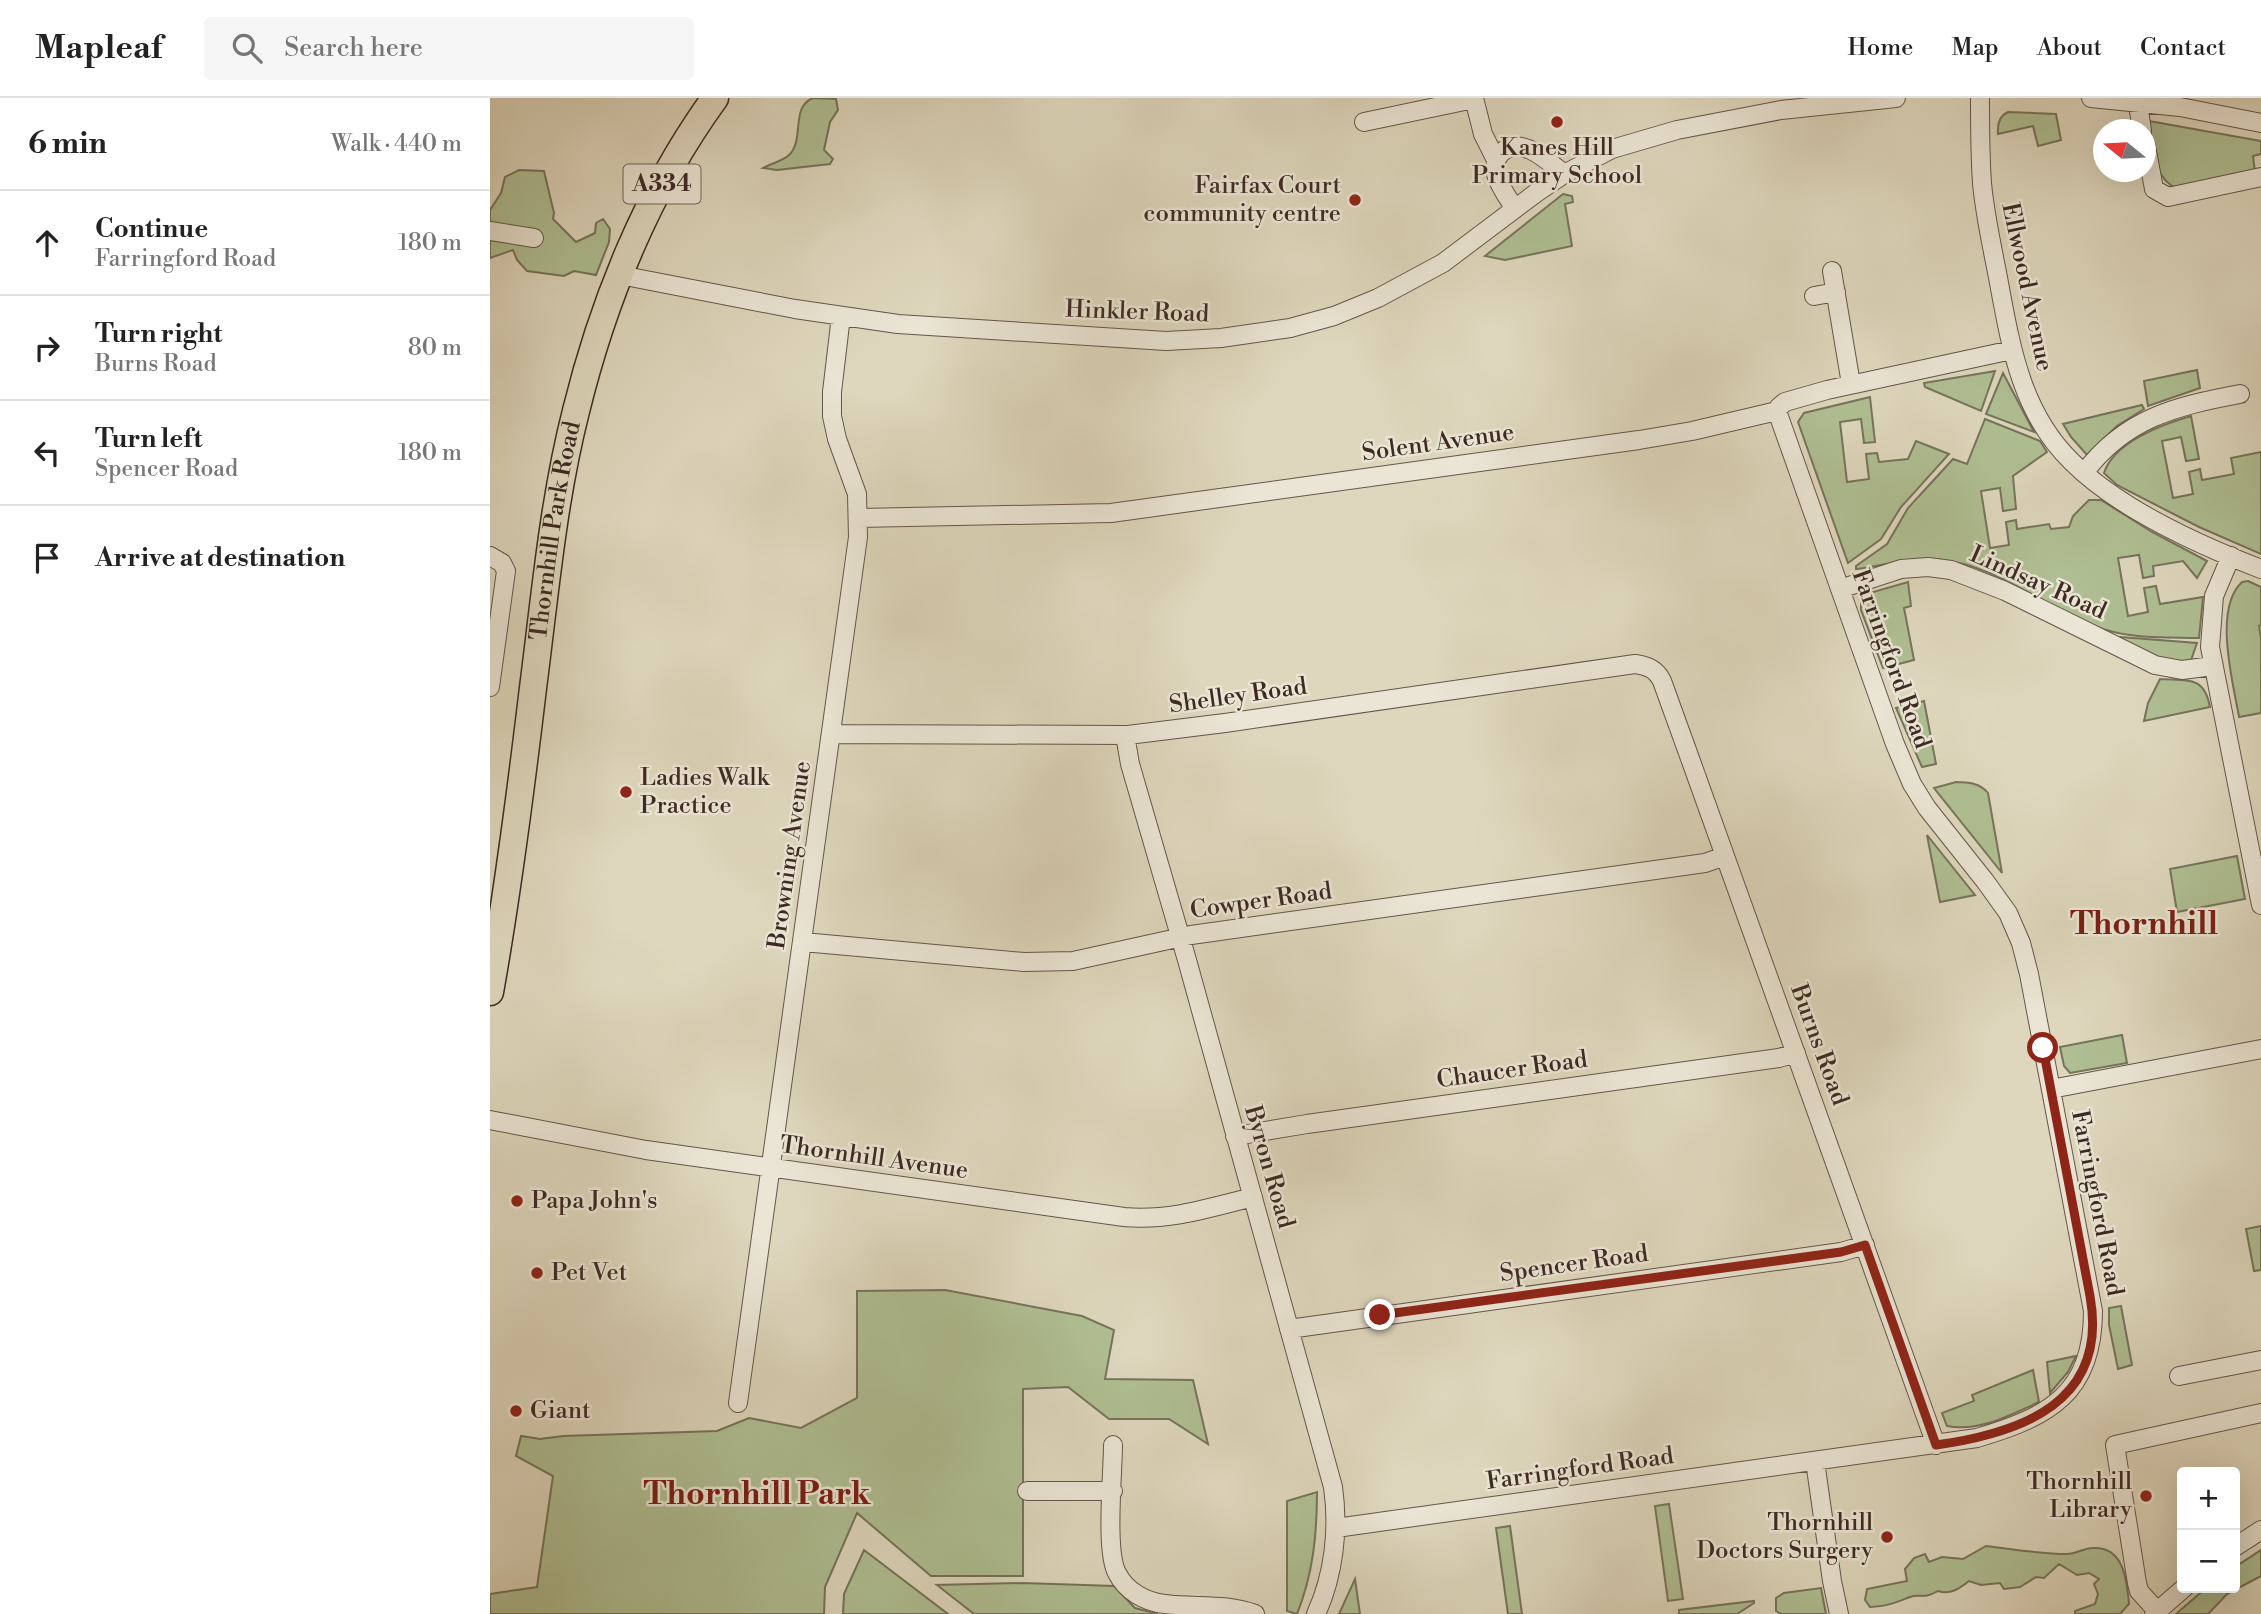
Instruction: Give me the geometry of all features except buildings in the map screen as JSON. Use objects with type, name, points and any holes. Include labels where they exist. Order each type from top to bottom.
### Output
[{"type":"main road","name":"Thornhill Park Road","points":[[490,992],[498,893],[565,460],[592,354],[620,275],[646,214],[676,157],[715,98]]},
{"type":"street","name":"Hinkler Road","points":[[620,275],[841,316],[921,326],[1166,341],[1221,338],[1290,328],[1334,316],[1378,298],[1443,263],[1564,174],[1612,149],[1677,130],[1781,110],[1896,98]]},
{"type":"street","name":"Ellwood Avenue","points":[[1980,98],[1984,205],[2012,350],[2027,397],[2057,444],[2084,473],[2137,510],[2261,569]]},
{"type":"street","points":[[2091,98],[2137,100],[2261,123]]},
{"type":"street","points":[[1364,122],[1474,99],[1483,134],[1496,160],[1495,172],[1515,209]]},
{"type":"street","points":[[2137,100],[2140,119]]},
{"type":"street","points":[[1496,160],[1503,151],[1513,147],[1526,148],[1564,174]]},
{"type":"street","points":[[2153,182],[2154,189],[2159,194],[2168,197],[2261,177]]},
{"type":"street","points":[[490,231],[534,238]]},
{"type":"street","points":[[1832,271],[1851,384]]},
{"type":"street","points":[[1814,296],[1836,292]]},
{"type":"street","name":"Browning Avenue","points":[[738,1403],[856,559],[859,518],[855,488],[837,439],[832,416],[832,392],[841,316]]},
{"type":"street","name":"Solent Avenue","points":[[859,518],[1111,513],[1692,432],[1777,411],[1785,402],[1851,384],[2012,350]]},
{"type":"street","points":[[2084,473],[2113,442],[2147,419],[2173,408],[2240,394]]},
{"type":"street","name":"Farringford Road","points":[[1336,1528],[1986,1436],[2014,1426],[2058,1404],[2072,1387],[2087,1354],[2093,1311],[2029,974],[2016,930],[2000,900],[1927,808],[1912,784],[1895,744],[1777,411]]},
{"type":"street","points":[[490,556],[502,563],[506,571],[495,624],[490,687]]},
{"type":"street","points":[[2231,556],[2214,596],[2210,635],[2213,666],[2259,882],[2261,905]]},
{"type":"street","name":"Lindsay Road","points":[[1840,589],[1902,569],[1928,567],[1951,570],[2005,591],[2155,664],[2182,670],[2213,666]]},
{"type":"street","name":"Shelley Road","points":[[831,734],[1125,735],[1619,666],[1649,666]]},
{"type":"street","name":"Burns Road","points":[[1649,666],[1662,681],[1936,1445]]},
{"type":"street","name":"Byron Road","points":[[1125,735],[1129,764],[1333,1487],[1336,1528],[1328,1577],[1316,1614]]},
{"type":"street","name":"Cowper Road","points":[[803,942],[1044,962],[1082,959],[1180,938],[1705,863],[1725,856]]},
{"type":"street","points":[[2051,1089],[2261,1049]]},
{"type":"street","name":"Chaucer Road","points":[[1236,1136],[1773,1058],[1796,1052]]},
{"type":"street","name":"Thornhill Avenue","points":[[490,1121],[630,1148],[1146,1219],[1174,1216],[1252,1197]]},
{"type":"street","name":"Spencer Road","points":[[1289,1329],[1841,1252],[1865,1245]]},
{"type":"street","points":[[2179,1376],[2261,1360]]},
{"type":"street","points":[[2178,1593],[2156,1612],[2140,1591],[2115,1445],[2261,1412]]},
{"type":"street","points":[[1113,1445],[1113,1563],[1116,1572],[1129,1589],[1157,1603],[1230,1607],[1255,1614]]},
{"type":"street","points":[[1815,1461],[1839,1614]]},
{"type":"street","points":[[1027,1491],[1112,1491]]},
{"type":"street","points":[[2240,1544],[2261,1530]]},
{"type":"green space","points":[[813,98],[836,99],[838,110],[830,122],[824,150],[833,159],[830,164],[777,170],[763,168],[786,157],[794,149],[802,109],[806,102]]},
{"type":"green space","points":[[2008,112],[2056,114],[2061,140],[2038,146],[2033,126],[1998,134],[1999,121]]},
{"type":"green space","points":[[2156,122],[2261,141],[2261,154],[2253,156],[2255,172],[2178,189],[2163,178],[2158,169]]},
{"type":"green space","points":[[519,170],[544,171],[553,219],[576,242],[595,233],[596,223],[603,219],[610,229],[609,242],[596,275],[574,271],[564,276],[527,271],[517,260],[513,250],[490,258],[490,210],[501,193],[505,177]]},
{"type":"green space","points":[[1563,194],[1572,196],[1573,202],[1565,204],[1572,246],[1505,260],[1485,256]]},
{"type":"green space","points":[[2197,370],[2200,388],[2148,406],[2144,381]]},
{"type":"green space","points":[[1995,371],[1981,411],[1925,387],[1924,383]]},
{"type":"green space","points":[[2003,373],[2034,432],[1986,414]]},
{"type":"green space","points":[[1870,397],[1875,442],[1864,443],[1861,419],[1840,422],[1847,482],[1869,479],[1866,454],[1877,453],[1879,462],[1908,459],[1916,441],[1949,454],[1901,507],[1881,539],[1848,563],[1798,422],[1804,413]]},
{"type":"green space","points":[[2142,405],[2144,409],[2117,426],[2087,455],[2063,424]]},
{"type":"green space","points":[[2191,416],[2199,459],[2186,461],[2181,437],[2162,441],[2173,498],[2193,494],[2189,472],[2200,469],[2202,480],[2234,474],[2231,458],[2261,452],[2261,554],[2199,527],[2117,485],[2104,473],[2109,462],[2129,443],[2154,429]]},
{"type":"green space","points":[[1985,419],[2040,441],[2047,452],[2013,476],[2016,509],[2003,511],[2000,488],[1981,491],[1990,548],[2009,545],[2006,522],[2016,520],[2017,529],[2049,524],[2051,529],[2069,527],[2073,516],[2089,500],[2101,500],[2152,532],[2207,561],[2197,578],[2183,561],[2153,566],[2154,576],[2143,578],[2139,555],[2118,558],[2128,616],[2148,612],[2144,588],[2156,586],[2160,604],[2203,597],[2199,638],[2138,636],[2103,629],[2062,611],[2001,578],[1958,563],[1916,559],[1856,569],[1856,566],[1887,544],[1908,508],[1953,459],[1967,464]]},
{"type":"green space","points":[[2248,581],[2261,587],[2261,713],[2239,717],[2227,646],[2228,610],[2233,594],[2242,582]]},
{"type":"green space","points":[[1908,582],[1911,606],[1904,608],[1914,660],[1883,668],[1861,610],[1861,603],[1866,594]]},
{"type":"green space","points":[[2120,637],[2197,643],[2190,663],[2166,661],[2117,639]]},
{"type":"green space","points":[[2160,679],[2186,680],[2199,685],[2210,707],[2144,721],[2148,703]]},
{"type":"green space","points":[[1924,701],[1936,764],[1922,767],[1896,708]]},
{"type":"green space","points":[[1956,782],[1978,785],[1988,793],[2002,873],[1934,788]]},
{"type":"green space","points":[[1927,835],[1975,895],[1940,902]]},
{"type":"green space","points":[[2237,856],[2245,899],[2177,912],[2170,869]]},
{"type":"green space","points":[[2122,1035],[2127,1063],[2070,1073],[2064,1066],[2060,1047]]},
{"type":"green space","points":[[2261,1226],[2261,1270],[2254,1271],[2246,1229]]},
{"type":"green space","name":"Thornhill Park","points":[[945,1290],[1082,1316],[1114,1330],[1105,1379],[1193,1380],[1208,1444],[1169,1419],[1109,1419],[1068,1387],[1023,1389],[1023,1576],[931,1576],[857,1513],[825,1587],[824,1614],[490,1614],[490,1594],[537,1587],[553,1476],[516,1456],[521,1436],[540,1439],[717,1431],[749,1418],[801,1428],[857,1398],[857,1291]]},
{"type":"green space","points":[[2121,1306],[2132,1365],[2118,1369],[2109,1325],[2109,1308]]},
{"type":"green space","points":[[2076,1356],[2068,1372],[2050,1393],[2047,1362]]},
{"type":"green space","points":[[2033,1370],[2039,1402],[1983,1424],[1971,1427],[1947,1426],[1942,1413],[1974,1401],[1972,1395]]},
{"type":"green space","points":[[1317,1492],[1313,1554],[1297,1614],[1287,1611],[1287,1501]]},
{"type":"green space","points":[[1669,1504],[1683,1599],[1668,1601],[1655,1506]]},
{"type":"green space","points":[[1510,1526],[1522,1614],[1508,1614],[1496,1528]]},
{"type":"green space","points":[[1986,1546],[2057,1554],[2070,1554],[2090,1548],[2103,1549],[2111,1553],[2122,1567],[2129,1604],[2120,1614],[2075,1614],[2075,1611],[2095,1604],[2098,1594],[2094,1584],[2099,1579],[2089,1573],[2077,1575],[2059,1564],[2044,1578],[2036,1577],[2020,1587],[2004,1589],[2000,1583],[1981,1585],[1969,1581],[1950,1592],[1938,1591],[1882,1606],[1870,1607],[1865,1600],[1867,1589],[1907,1581],[1905,1569],[1914,1558],[1925,1554],[1929,1562],[1942,1557],[1963,1559]]},
{"type":"green space","points":[[864,1550],[948,1614],[843,1614],[844,1594]]},
{"type":"green space","points":[[2261,1550],[2261,1576],[2240,1587],[2240,1564]]},
{"type":"green space","points":[[1355,1579],[1360,1614],[1339,1614]]},
{"type":"green space","points":[[1023,1583],[1114,1586],[1135,1608],[1158,1614],[974,1614],[937,1585]]},
{"type":"green space","points":[[1821,1588],[1826,1614],[1781,1614],[1776,1611],[1776,1598],[1784,1593]]},
{"type":"green space","points":[[2200,1593],[2229,1593],[2208,1614],[2176,1614]]},
{"type":"green space","points":[[1754,1601],[1737,1614],[1679,1614],[1679,1610]]},
{"type":"place","name":"Kanes Hill Primary School","points":[[1557,122]]},
{"type":"place","name":"Fairfax Court community centre","points":[[1355,200]]},
{"type":"place","name":"Ladies Walk Practice","points":[[626,792]]},
{"type":"place","name":"Papa John's","points":[[517,1201]]},
{"type":"place","name":"Pet Vet","points":[[537,1273]]},
{"type":"place","name":"Giant","points":[[516,1411]]},
{"type":"place","name":"Thornhill Library","points":[[2146,1496]]},
{"type":"place","name":"Thornhill Doctors Surgery","points":[[1887,1537]]},
{"type":"district","name":"Thornhill","points":[[2144,924]]},
{"type":"district","name":"Thornhill Park","points":[[757,1494]]},
{"type":"route","points":[[1380,1315],[1849,1251],[1865,1245],[1936,1445],[1977,1438],[2014,1426],[2058,1404],[2067,1393],[2082,1368],[2093,1326],[2093,1311],[2043,1048]]}]
